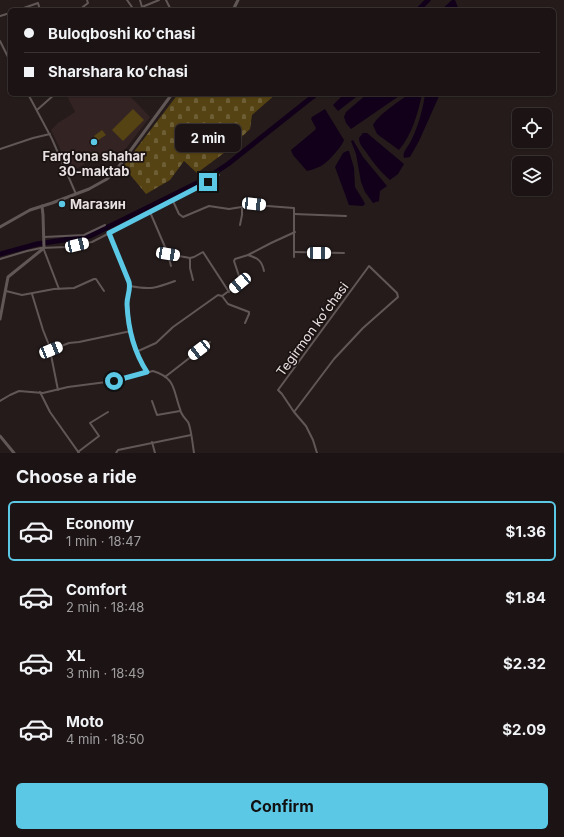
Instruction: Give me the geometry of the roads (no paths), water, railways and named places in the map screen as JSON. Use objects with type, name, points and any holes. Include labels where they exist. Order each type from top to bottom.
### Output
[{"type":"main road","points":[[0,227],[30,210],[76,195],[107,179],[171,96]]},
{"type":"main road","points":[[0,319],[4,290],[8,278],[44,249],[42,206]]},
{"type":"main road","points":[[0,436],[14,453]]},
{"type":"street","points":[[82,8],[88,3],[87,0]]},
{"type":"street","points":[[140,0],[142,7],[148,6],[159,0]]},
{"type":"street","points":[[24,8],[38,3],[39,8]]},
{"type":"street","points":[[0,41],[8,57]]},
{"type":"street","points":[[29,96],[50,134],[76,195]]},
{"type":"street","points":[[37,110],[53,96]]},
{"type":"street","points":[[0,149],[50,134]]},
{"type":"street","points":[[0,259],[27,251],[52,247],[66,247],[92,242],[173,201],[219,175]]},
{"type":"street","points":[[173,201],[179,214],[183,216],[209,206],[229,209],[254,204],[294,208],[294,257]]},
{"type":"street","points":[[240,225],[242,206]]},
{"type":"street","points":[[150,212],[172,266]]},
{"type":"street","points":[[294,214],[346,216]]},
{"type":"street","points":[[44,237],[84,235],[106,225]]},
{"type":"street","points":[[136,352],[156,343],[173,327],[218,295],[222,296],[241,282],[234,259],[248,255],[295,232]]},
{"type":"street","points":[[109,233],[130,286],[127,305],[131,331],[136,352],[147,372]]},
{"type":"street","points":[[44,249],[59,289]]},
{"type":"street","points":[[294,252],[344,253]]},
{"type":"street","points":[[168,254],[190,258],[204,253],[229,292]]},
{"type":"street","points":[[248,255],[259,260],[264,271]]},
{"type":"street","points":[[190,258],[190,268],[193,280]]},
{"type":"street","name":"Tegirmon koʻchasi","points":[[369,266],[397,293],[398,297],[363,328],[334,359],[294,412],[278,390],[369,266]]},
{"type":"street","points":[[4,290],[22,295],[32,294],[74,288],[94,279],[104,291]]},
{"type":"street","points":[[130,286],[150,289],[175,281]]},
{"type":"street","points":[[32,294],[51,350],[58,390]]},
{"type":"street","points":[[222,296],[228,304],[249,312],[245,323]]},
{"type":"street","points":[[51,350],[69,343],[131,331]]},
{"type":"street","points":[[165,377],[210,342]]},
{"type":"street","points":[[0,401],[19,391],[44,393],[68,387],[114,381],[153,371],[165,377],[172,384],[180,411],[189,423],[194,453]]},
{"type":"street","points":[[40,392],[50,412],[78,453],[99,436],[90,422],[108,412]]},
{"type":"street","points":[[152,401],[157,415],[180,411]]},
{"type":"street","points":[[294,412],[306,426],[313,440],[317,453]]},
{"type":"street","points":[[116,453],[118,450],[191,435]]},
{"type":"street","points":[[152,442],[154,453]]},
{"type":"waterway","points":[[420,8],[428,0]]},
{"type":"waterway","points":[[0,254],[37,244],[90,236],[207,178],[228,164],[313,96]]},
{"type":"place","name":"Farg'ona shahar 30-maktab","points":[[94,142]]},
{"type":"place","name":"Магазин","points":[[62,204]]}]
